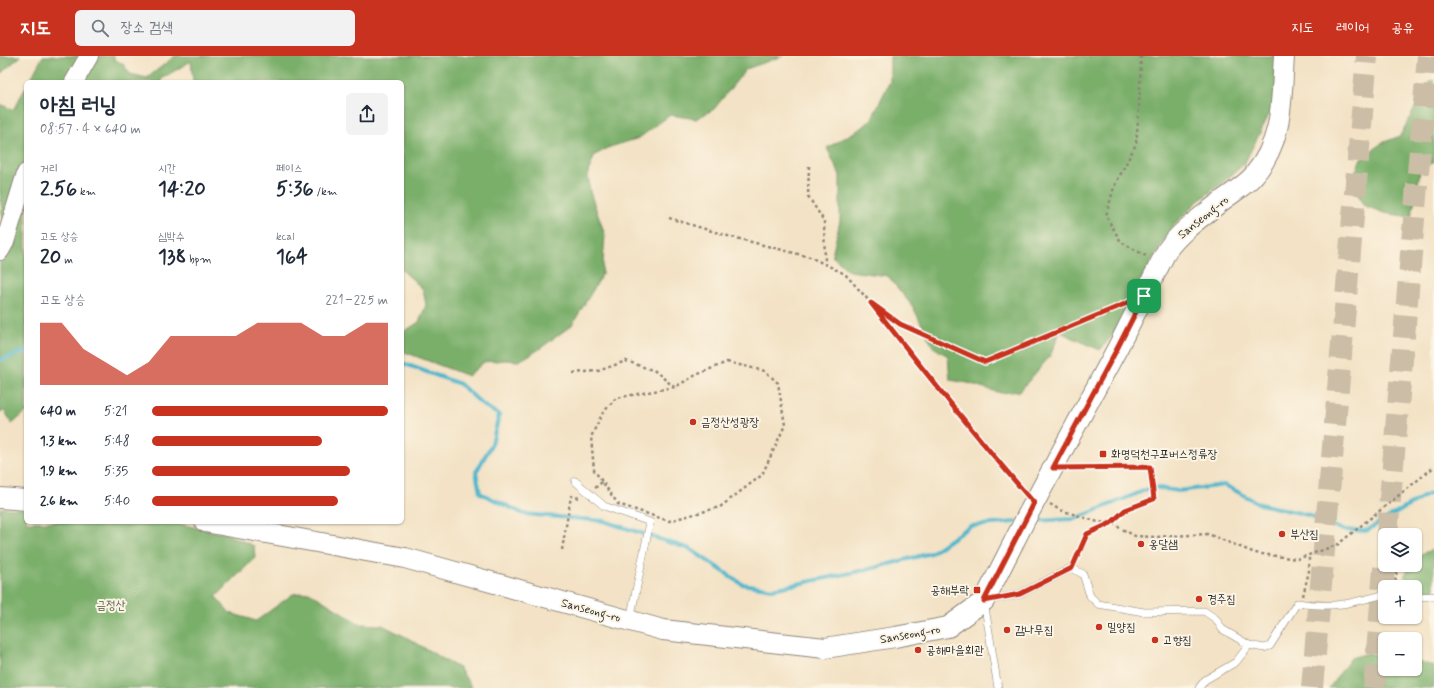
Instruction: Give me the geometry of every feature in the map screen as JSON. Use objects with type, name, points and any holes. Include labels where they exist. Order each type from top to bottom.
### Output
[{"type":"main road","name":"Sanseong-ro","points":[[216,524],[405,558],[663,630],[825,648],[948,627],[984,601],[1029,512],[1118,347],[1167,250],[1185,230],[1254,175],[1269,152],[1279,127],[1284,56]]},
{"type":"main road","points":[[0,498],[24,500]]},
{"type":"street","points":[[75,80],[89,56]]},
{"type":"street","points":[[0,251],[5,242],[24,180]]},
{"type":"lane","points":[[575,481],[604,506],[650,522],[630,621]]},
{"type":"lane","points":[[998,688],[984,601],[1020,594],[1072,568],[1083,574],[1090,596],[1098,604],[1144,612],[1204,612],[1216,619],[1222,629],[1249,645],[1264,648],[1270,646],[1297,604],[1319,606],[1351,603],[1378,596]]},
{"type":"lane","points":[[1422,596],[1434,596]]},
{"type":"lane","points":[[1199,688],[1205,680],[1236,662],[1249,645]]},
{"type":"path","points":[[1141,56],[1136,144],[1114,187],[1106,216],[1121,242],[1160,264]]},
{"type":"path","points":[[809,166],[808,196],[824,221],[825,264]]},
{"type":"path","points":[[669,218],[728,236],[810,256],[845,274],[871,303],[986,449],[1029,512],[1060,510],[1098,522],[1111,523],[1135,536],[1155,537],[1208,534],[1255,553],[1297,559],[1337,545],[1434,467]]},
{"type":"path","points":[[871,303],[900,324],[985,362],[1144,296]]},
{"type":"path","points":[[572,374],[598,371],[626,361],[655,371],[675,387]]},
{"type":"path","points":[[727,362],[765,371],[778,383],[785,426],[762,475],[720,506],[669,521],[618,504],[594,470],[591,437],[602,414],[616,398],[675,387],[696,375],[727,362]]},
{"type":"path","points":[[1053,468],[1150,467],[1154,499],[1125,510],[1111,523],[1087,534],[1072,568]]},
{"type":"path","points":[[562,550],[568,510]]},
{"type":"path","points":[[1301,604],[1309,571],[1309,555]]},
{"type":"green space","points":[[0,56],[21,56],[0,74]]},
{"type":"green space","points":[[43,56],[114,56],[114,59],[123,64],[130,74],[147,78],[175,56],[783,56],[746,69],[714,109],[696,119],[670,115],[639,138],[610,147],[595,155],[588,172],[590,192],[605,235],[602,275],[572,325],[538,350],[519,361],[505,360],[484,362],[468,376],[404,352],[404,332],[419,322],[426,305],[423,289],[404,272],[404,80],[193,80],[191,61],[161,80],[30,80]]},
{"type":"green space","points":[[890,56],[1281,56],[1275,103],[1244,164],[1197,202],[1174,225],[1152,260],[1113,335],[1100,350],[1060,332],[1050,356],[1020,391],[1001,393],[968,383],[950,380],[948,356],[933,347],[913,307],[888,276],[849,271],[832,256],[840,221],[840,175],[827,148],[863,127],[871,120],[890,81]]},
{"type":"green space","points":[[1434,80],[1434,163],[1421,164],[1411,217],[1384,213],[1363,205],[1352,181],[1361,158],[1382,143],[1400,136],[1429,82]]},
{"type":"green space","points":[[24,91],[24,414],[12,424],[5,411],[0,412],[0,261],[6,255],[0,192],[0,104],[13,110]]},
{"type":"green space","name":"금정산","points":[[0,508],[24,509],[24,524],[179,524],[226,534],[254,546],[255,558],[216,597],[230,613],[256,621],[293,594],[309,592],[360,624],[382,625],[406,637],[460,669],[472,688],[0,688]]},
{"type":"green space","points":[[1434,550],[1434,591],[1422,591],[1422,580],[1407,580],[1404,576],[1407,572],[1422,572],[1422,554]]},
{"type":"green space","points":[[1368,653],[1378,655],[1378,676],[1422,676],[1422,663],[1434,666],[1434,688],[1329,688],[1351,658]]},
{"type":"waterway","points":[[0,360],[24,352]]},
{"type":"waterway","points":[[404,364],[460,384],[483,405],[499,415],[492,444],[476,472],[480,493],[524,514],[604,521],[690,549],[742,584],[773,589],[870,569],[931,553],[970,526],[1016,522]]},
{"type":"waterway","points":[[1031,521],[1075,519],[1153,487],[1178,491],[1225,485],[1260,504],[1308,515],[1343,530],[1366,531],[1434,492]]},
{"type":"tunnel","points":[[1312,688],[1367,56]]},
{"type":"tunnel","points":[[1388,528],[1428,56]]},
{"type":"tunnel","points":[[1374,688],[1384,572]]},
{"type":"place","name":"금정산성광장","points":[[693,422]]},
{"type":"place","name":"화명덕천구포버스정류장","points":[[1103,454]]},
{"type":"place","name":"부산집","points":[[1282,534]]},
{"type":"place","name":"옹달샘","points":[[1141,544]]},
{"type":"place","name":"공해부락","points":[[977,590]]},
{"type":"place","name":"경주집","points":[[1199,599]]},
{"type":"place","name":"밀양집","points":[[1099,627]]},
{"type":"place","name":"감나무집","points":[[1007,630]]},
{"type":"place","name":"고향집","points":[[1155,640]]},
{"type":"place","name":"공해마을회관","points":[[918,650]]},
{"type":"route","points":[[1144,296],[1053,468],[1150,467],[1154,499],[1125,510],[1111,523],[1087,534],[1072,568],[1020,594],[984,601],[1034,503],[986,449],[871,303],[900,324],[985,362],[1144,296]]}]
